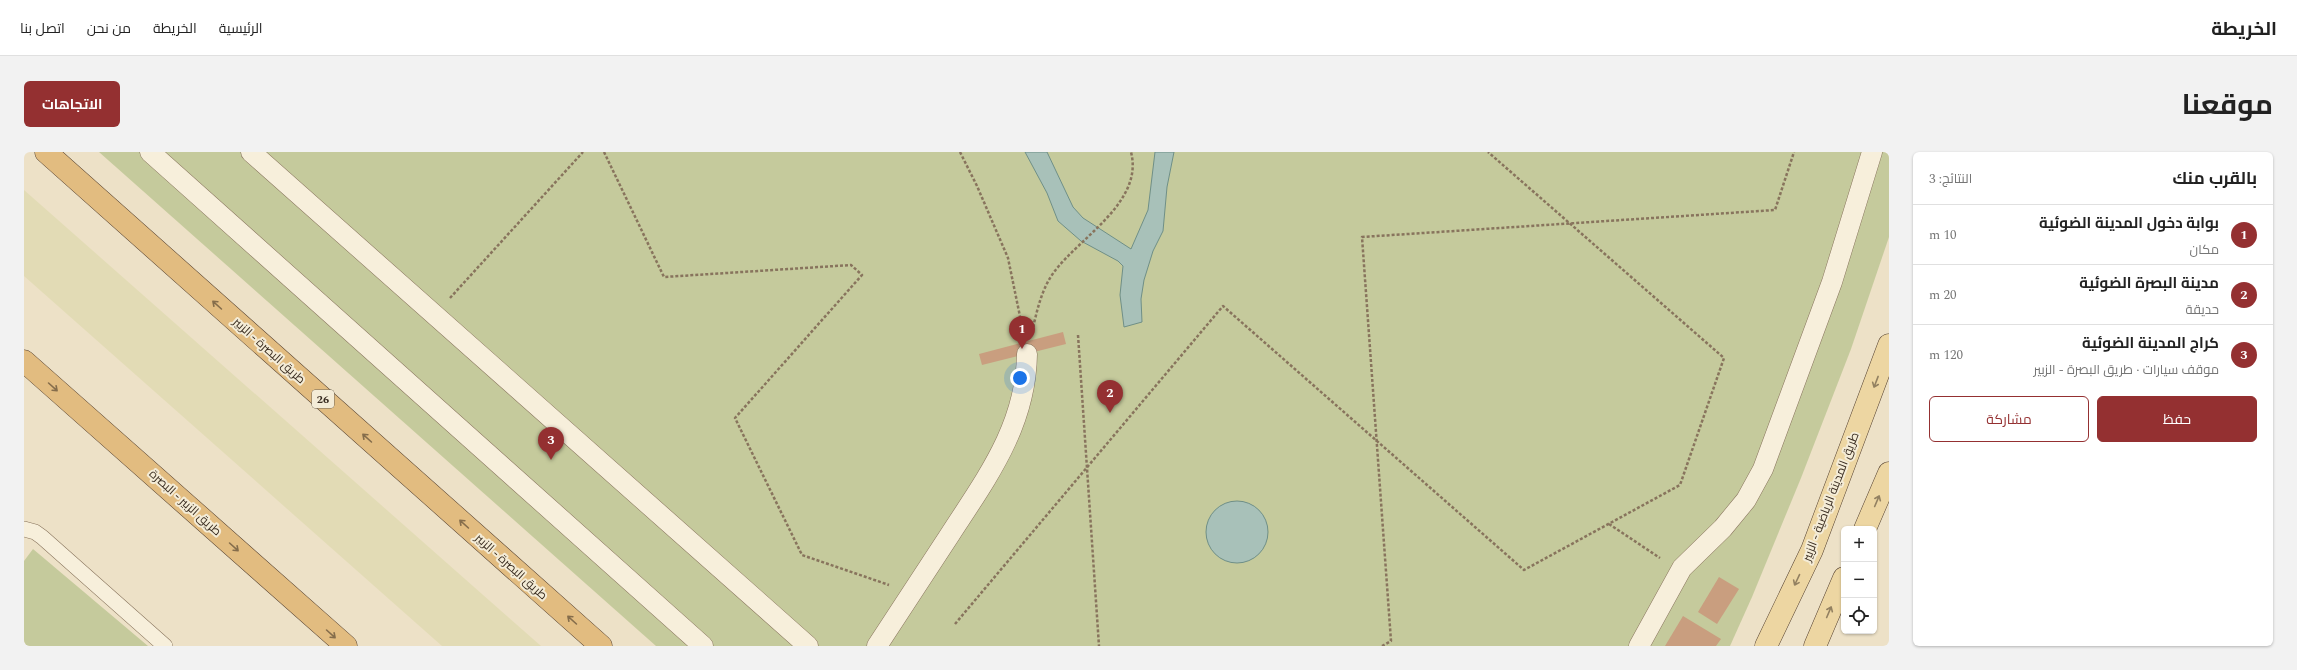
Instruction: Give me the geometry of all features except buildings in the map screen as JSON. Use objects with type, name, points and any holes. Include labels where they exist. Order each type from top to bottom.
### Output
[{"type":"highway","name":"طريق البصرة - الزبير","points":[[46,152],[601,646]]},
{"type":"highway","name":"طريق الزبير - البصرة","points":[[24,361],[346,646]]},
{"type":"main road","name":"طريق المدينة الرياضية - الزبير","points":[[1766,646],[1812,550],[1889,345]]},
{"type":"main road","points":[[1866,526],[1889,473]]},
{"type":"main road","points":[[1815,646],[1841,585]]},
{"type":"street","points":[[150,152],[703,646]]},
{"type":"street","points":[[251,152],[808,646]]},
{"type":"street","points":[[1639,646],[1680,571],[1723,528],[1746,500],[1763,469],[1832,282],[1872,152]]},
{"type":"street","points":[[877,646],[980,487],[1009,439],[1022,396],[1027,354]]},
{"type":"street","points":[[24,530],[35,532],[42,537],[165,646]]},
{"type":"path","points":[[434,315],[583,152]]},
{"type":"path","points":[[604,152],[664,277],[851,265],[862,275],[735,418],[802,556],[912,592]]},
{"type":"path","points":[[960,152],[977,186],[1008,258],[1024,334]]},
{"type":"path","points":[[1032,334],[1041,297],[1054,273],[1116,208],[1125,194],[1132,180],[1134,166],[1131,152]]},
{"type":"path","points":[[955,624],[1223,306],[1524,570],[1680,486],[1724,358],[1488,152]]},
{"type":"path","points":[[1382,646],[1391,641],[1362,237],[1775,210],[1794,152]]},
{"type":"path","points":[[1078,335],[1099,646]]},
{"type":"path","points":[[1609,524],[1680,571]]},
{"type":"shaded area","points":[[24,190],[541,646],[442,646],[24,276]]},
{"type":"green space","points":[[99,152],[1889,152],[1889,237],[1851,349],[1801,478],[1730,646],[656,646]]},
{"type":"green space","points":[[33,549],[148,646],[24,646],[24,561]]},
{"type":"water","points":[[1025,152],[1047,152],[1073,207],[1083,218],[1131,249],[1148,210],[1155,152],[1174,152],[1167,187],[1163,231],[1153,251],[1144,280],[1141,299],[1142,322],[1124,327],[1120,295],[1123,266],[1118,261],[1081,241],[1058,221],[1047,193]]},
{"type":"water","points":[[1237,501],[1249,504],[1259,510],[1265,520],[1268,532],[1265,544],[1259,554],[1249,560],[1237,563],[1225,560],[1215,554],[1209,544],[1206,532],[1209,520],[1215,510],[1225,504]]},
{"type":"place","name":"بوابة دخول المدينة الضوئية","points":[[1022,349]]},
{"type":"place","name":"مدينة البصرة الضوئية","points":[[1110,413]]},
{"type":"place","name":"كراج المدينة الضوئية","points":[[551,460]]}]
